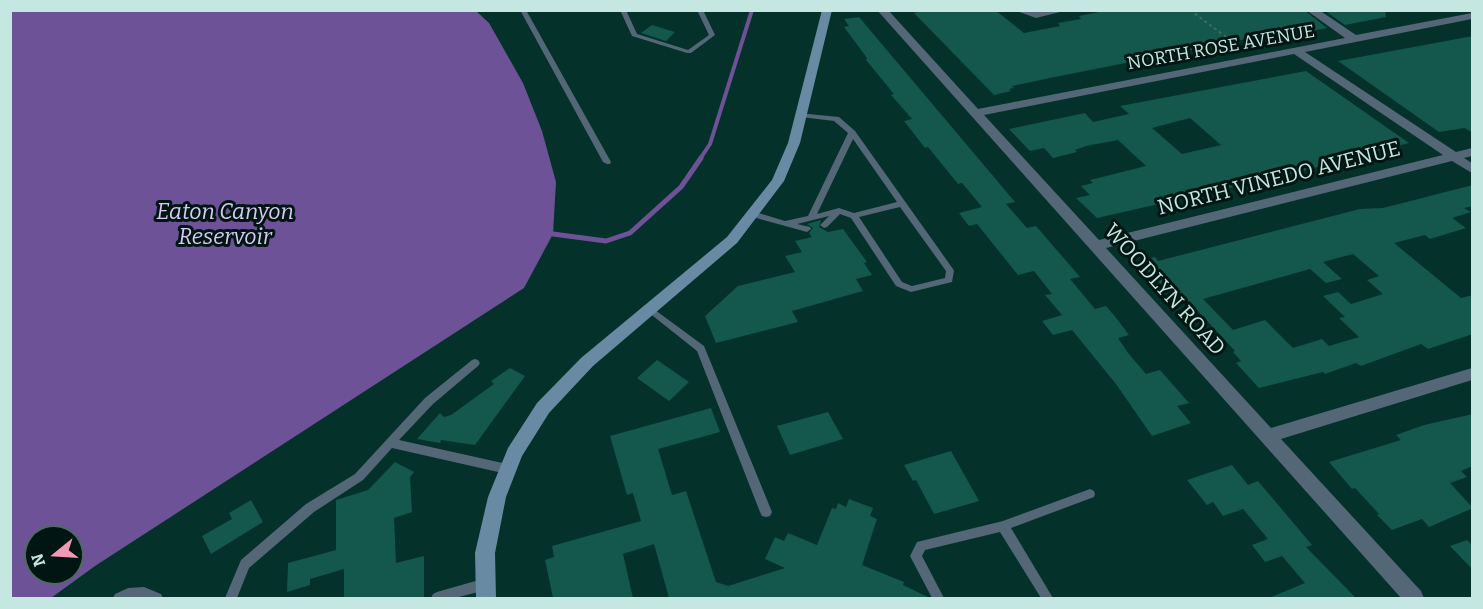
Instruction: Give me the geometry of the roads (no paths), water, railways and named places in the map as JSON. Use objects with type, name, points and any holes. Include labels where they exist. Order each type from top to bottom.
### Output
[{"type":"main road","points":[[486,591],[485,553],[496,497],[514,453],[543,408],[587,362],[732,240],[778,181],[794,143],[827,10]]},
{"type":"street","name":"WOODLYN ROAD","points":[[882,10],[1414,598]]},
{"type":"street","points":[[1022,12],[1063,10]]},
{"type":"street","points":[[1311,10],[1356,40]]},
{"type":"street","points":[[1430,10],[1448,21]]},
{"type":"street","name":"NORTH ROSE AVENUE","points":[[975,113],[1253,57],[1298,52],[1473,16]]},
{"type":"street","points":[[1298,52],[1473,169]]},
{"type":"street","name":"NORTH VINEDO AVENUE","points":[[1096,246],[1473,152]]},
{"type":"street","points":[[1268,436],[1473,374]]},
{"type":"lane","points":[[523,10],[607,162]]},
{"type":"lane","points":[[623,10],[634,35],[689,52],[712,35],[700,10]]},
{"type":"lane","points":[[801,114],[836,119],[852,133],[950,272],[949,280],[911,289],[899,284],[854,216]]},
{"type":"lane","points":[[811,218],[852,133]]},
{"type":"lane","points":[[784,224],[839,212],[854,216],[901,204]]},
{"type":"lane","points":[[824,225],[839,212]]},
{"type":"lane","points":[[752,214],[807,229]]},
{"type":"lane","points":[[651,310],[701,349],[766,512]]},
{"type":"lane","points":[[231,598],[245,564],[310,508],[358,477],[429,401],[475,363]]},
{"type":"lane","points":[[391,443],[507,469]]},
{"type":"lane","points":[[939,598],[916,556],[921,546],[1003,526],[1090,494]]},
{"type":"lane","points":[[1003,526],[1047,598]]},
{"type":"lane","points":[[438,598],[486,591]]},
{"type":"lane","points":[[119,598],[128,594],[144,593],[157,598]]},
{"type":"water","name":"Eaton Canyon Reservoir","points":[[10,11],[476,11],[489,23],[523,83],[542,131],[556,182],[553,234],[524,288],[84,574],[84,525],[24,525],[24,585],[69,585],[51,598],[11,598]]},
{"type":"waterway","points":[[700,159],[710,144],[752,10]]},
{"type":"waterway","points":[[553,234],[606,241],[630,233],[681,187],[701,158]]}]
